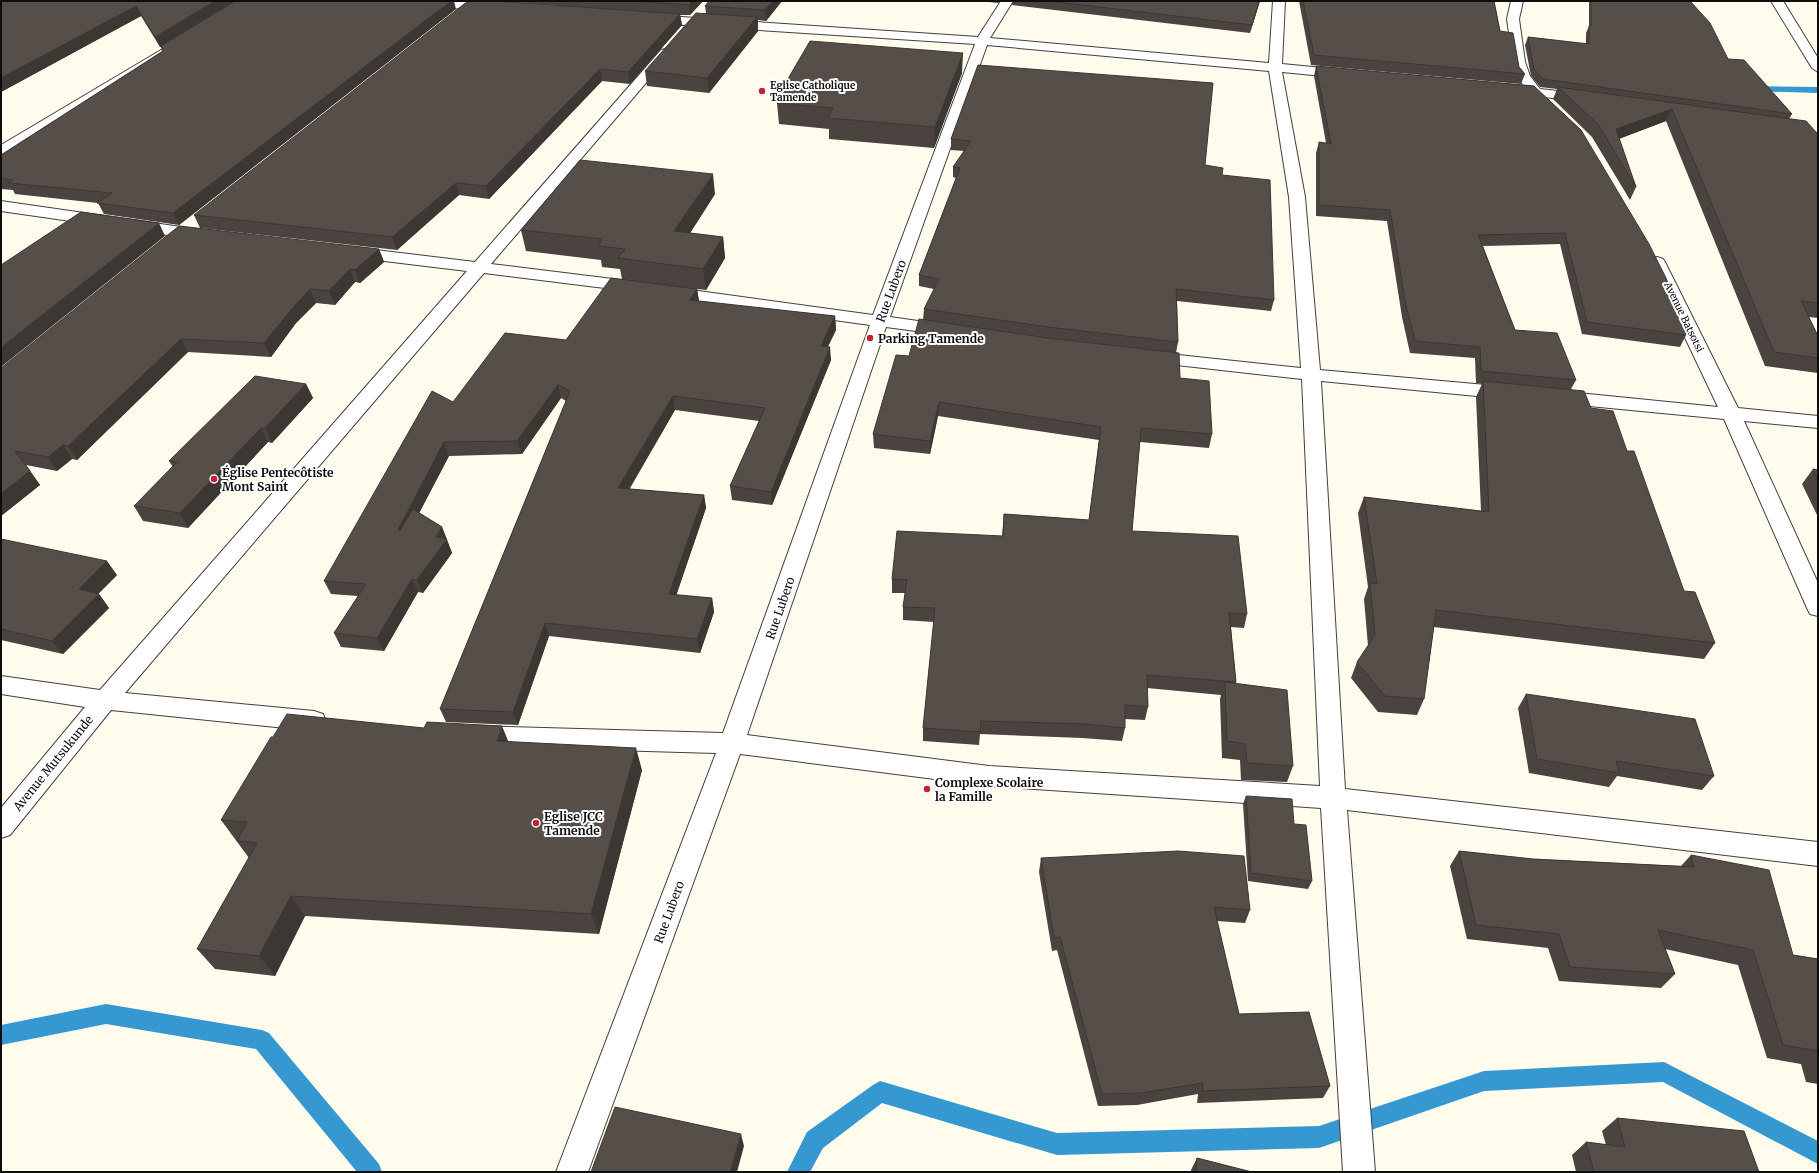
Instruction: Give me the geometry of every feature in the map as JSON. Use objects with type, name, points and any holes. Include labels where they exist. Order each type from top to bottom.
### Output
[{"type":"street","points":[[410,1],[473,3],[502,8]]},
{"type":"street","name":"Rue Lubero","points":[[572,1172],[732,743],[880,320],[982,41],[1008,1]]},
{"type":"street","points":[[1279,1],[1274,68],[1296,197],[1311,375],[1333,798],[1359,1172]]},
{"type":"street","points":[[1517,1],[1513,19],[1524,77],[1535,91],[1556,112]]},
{"type":"street","points":[[1777,1],[1818,68]]},
{"type":"street","points":[[451,20],[473,3]]},
{"type":"street","name":"Avenue Mutsukunde","points":[[1,827],[105,700],[482,267],[706,6]]},
{"type":"street","points":[[636,18],[982,41],[1353,75]]},
{"type":"street","points":[[1,151],[174,46]]},
{"type":"street","points":[[1495,87],[1597,100]]},
{"type":"street","points":[[1,206],[222,237]]},
{"type":"street","points":[[164,247],[201,218]]},
{"type":"street","name":"Avenue Batsotsi","points":[[1650,249],[1731,413],[1818,608]]},
{"type":"street","points":[[332,250],[482,267],[964,332]]},
{"type":"street","points":[[1132,354],[1311,375],[1818,422]]},
{"type":"street","points":[[1,685],[105,700],[334,723]]},
{"type":"street","points":[[452,734],[732,743],[989,776],[1333,798],[1818,854]]},
{"type":"building","points":[[1,1],[215,1],[155,37],[136,6],[1,78]]},
{"type":"building","points":[[235,1],[451,1],[173,213],[97,203],[112,193],[8,183],[13,180],[1,178],[1,155],[163,51],[161,46]]},
{"type":"building","points":[[468,1],[496,1],[680,14],[628,72],[600,69],[486,186],[456,183],[392,237],[194,215]]},
{"type":"building","points":[[635,1],[693,1],[689,5]]},
{"type":"building","points":[[709,1],[773,1],[765,10],[705,6]]},
{"type":"building","points":[[1048,1],[1259,1],[1252,25]]},
{"type":"building","points":[[1303,1],[1494,1],[1500,31],[1513,33],[1519,67],[1525,74],[1314,55]]},
{"type":"building","points":[[1591,1],[1690,1],[1710,23],[1728,59],[1744,60],[1792,114],[1543,79],[1534,69],[1528,37],[1589,44]]},
{"type":"building","points":[[696,13],[757,17],[707,78],[645,71]]},
{"type":"building","points":[[810,41],[963,53],[935,127],[828,118],[833,108],[777,103],[782,96],[778,96]]},
{"type":"building","points":[[978,65],[1213,83],[1205,165],[1223,168],[1222,175],[1270,180],[1274,300],[1176,289],[1178,342],[1048,327],[924,309],[939,279],[919,275],[960,168],[953,167],[971,141],[951,139]]},
{"type":"building","points":[[1316,66],[1534,86],[1581,130],[1649,244],[1666,278],[1686,335],[1587,322],[1565,233],[1478,235],[1515,330],[1557,333],[1576,380],[1481,371],[1480,347],[1415,341],[1406,306],[1390,210],[1319,205],[1319,142],[1331,144]]},
{"type":"building","points":[[1558,87],[1806,121],[1818,134],[1818,303],[1801,301],[1818,336],[1818,358],[1774,352],[1672,109],[1616,129],[1636,187],[1598,124]]},
{"type":"building","points":[[580,160],[713,174],[674,231],[723,237],[703,269],[618,258],[625,249],[598,246],[602,239],[521,230]]},
{"type":"building","points":[[81,212],[159,223],[1,347],[1,265]]},
{"type":"building","points":[[179,226],[379,249],[355,270],[350,269],[329,291],[310,289],[264,343],[181,339],[68,446],[63,445],[48,457],[15,451],[30,471],[1,494],[1,368]]},
{"type":"building","points":[[611,278],[697,289],[690,300],[835,316],[821,346],[830,347],[771,492],[730,486],[765,408],[673,396],[618,488],[704,495],[669,594],[712,598],[697,639],[545,623],[513,712],[440,709],[570,391],[558,385],[517,441],[444,442],[398,530],[400,530],[413,509],[442,527],[436,537],[447,539],[417,580],[412,579],[377,638],[334,633],[366,584],[324,581],[432,391],[453,402],[505,333],[566,340]]},
{"type":"building","points":[[919,319],[1048,338],[1179,353],[1180,378],[1209,381],[1212,434],[1141,428],[1132,531],[1238,536],[1247,614],[1229,613],[1236,682],[1147,675],[1148,707],[1125,705],[1125,728],[1085,724],[981,721],[980,732],[923,728],[935,608],[903,607],[907,580],[892,579],[897,531],[1003,536],[1004,514],[1089,520],[1101,427],[939,402],[930,441],[873,434],[896,355],[909,356]]},
{"type":"building","points":[[255,376],[306,384],[265,428],[261,428],[180,513],[134,506],[177,462],[169,461]]},
{"type":"building","points":[[1483,381],[1584,391],[1591,408],[1613,411],[1627,451],[1634,451],[1684,591],[1695,592],[1715,643],[1436,610],[1424,699],[1385,696],[1357,662],[1375,635],[1370,583],[1377,584],[1364,497],[1489,512]]},
{"type":"building","points":[[1813,469],[1818,470],[1818,480]]},
{"type":"building","points":[[1,539],[107,561],[79,589],[99,594],[52,641],[1,629]]},
{"type":"building","points":[[1225,682],[1287,690],[1293,766],[1247,763],[1245,744],[1227,741]]},
{"type":"building","points":[[1526,694],[1695,719],[1714,776],[1616,761],[1619,773],[1537,759]]},
{"type":"building","points":[[287,714],[424,728],[427,722],[502,726],[497,741],[636,748],[591,914],[291,896],[259,956],[197,949],[257,843],[237,841],[247,822],[221,820],[271,737],[273,737]]},
{"type":"building","points":[[1246,796],[1292,799],[1294,824],[1306,825],[1312,881],[1251,873]]},
{"type":"building","points":[[1178,851],[1244,856],[1250,910],[1214,907],[1239,1014],[1309,1012],[1330,1086],[1202,1091],[1203,1083],[1141,1093],[1102,1094],[1060,937],[1054,938],[1041,858]]},
{"type":"building","points":[[1459,851],[1533,859],[1694,867],[1691,855],[1769,870],[1793,955],[1818,959],[1818,1051],[1783,1045],[1753,950],[1658,930],[1675,974],[1570,967],[1559,934],[1476,925]]},
{"type":"building","points":[[615,1107],[741,1134],[730,1172],[591,1172]]},
{"type":"building","points":[[1617,1118],[1744,1131],[1759,1172],[1594,1172],[1586,1142],[1625,1147]]},
{"type":"building","points":[[1197,1158],[1252,1172],[1196,1172]]},
{"type":"waterway","points":[[1750,89],[1818,90]]},
{"type":"waterway","points":[[1,1035],[106,1014],[262,1040],[371,1172]]},
{"type":"waterway","points":[[798,1172],[815,1140],[880,1092],[1057,1144],[1319,1137],[1484,1081],[1664,1072],[1818,1153]]},
{"type":"place","name":"Eglise Catholique Tamende","points":[[762,91]]},
{"type":"place","name":"Parking Tamende","points":[[870,338]]},
{"type":"place","name":"Église Pentecôtiste Mont Saint","points":[[214,479]]},
{"type":"place","name":"Complexe Scolaire la Famille","points":[[927,789]]},
{"type":"place","name":"Eglise JCC Tamende","points":[[536,823]]}]
